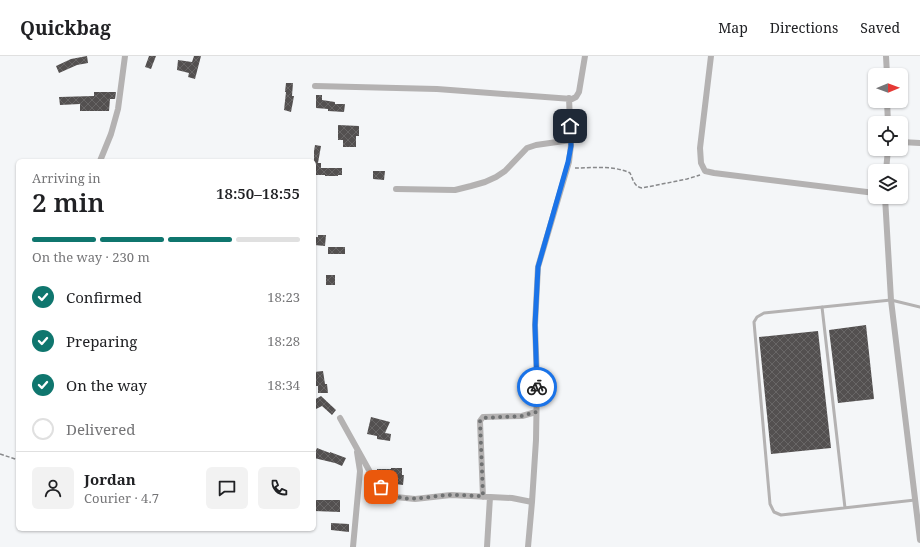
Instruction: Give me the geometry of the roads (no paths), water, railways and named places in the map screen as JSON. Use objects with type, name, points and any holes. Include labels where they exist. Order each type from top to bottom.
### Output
[{"type":"street","points":[[101,159],[111,134],[118,109],[125,56]]},
{"type":"street","points":[[315,86],[437,88],[572,98],[576,97],[579,92],[585,56]]},
{"type":"street","points":[[711,56],[700,148],[701,163],[705,171],[868,192]]},
{"type":"street","points":[[886,56],[886,68]]},
{"type":"street","points":[[528,547],[532,502],[536,412],[537,380],[535,325],[538,267],[567,168],[571,146],[569,98]]},
{"type":"street","points":[[396,189],[455,190],[485,182],[505,171],[527,148],[536,145],[571,140]]},
{"type":"street","points":[[908,142],[920,143]]},
{"type":"street","points":[[885,204],[891,300],[920,540]]},
{"type":"street","points":[[483,496],[480,421],[483,418],[522,416],[536,412]]},
{"type":"street","points":[[340,418],[375,481],[387,492],[396,497],[415,499],[452,495],[483,496],[512,498],[532,502]]},
{"type":"street","points":[[353,547],[360,471],[357,448]]},
{"type":"street","points":[[487,547],[490,497]]},
{"type":"lane","points":[[915,500],[781,515],[774,512],[770,504],[754,322],[757,317],[764,313],[891,300],[920,307]]},
{"type":"lane","points":[[822,307],[845,508]]}]
